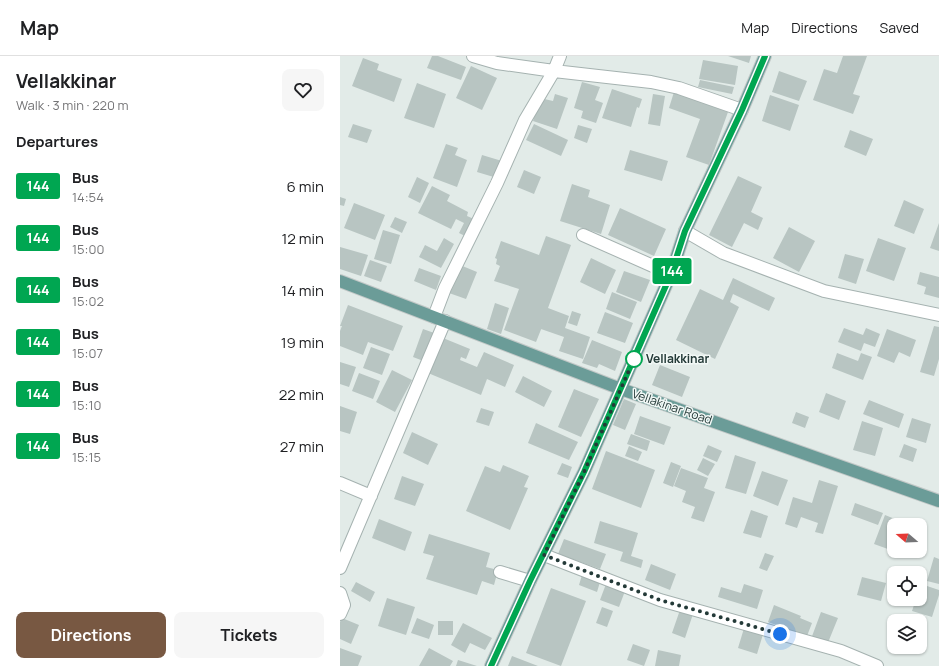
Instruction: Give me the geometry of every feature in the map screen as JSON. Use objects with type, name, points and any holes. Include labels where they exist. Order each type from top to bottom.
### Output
[{"type":"main road","points":[[491,666],[530,581],[584,472],[671,274],[685,231],[742,110],[765,56]]},
{"type":"main road","name":"Vellakinar Road","points":[[340,281],[620,388],[939,501]]},
{"type":"street","points":[[473,56],[498,59],[554,71],[651,82],[679,88],[742,110]]},
{"type":"street","points":[[340,568],[371,496],[440,319],[445,288],[497,183],[525,120],[554,71],[560,56]]},
{"type":"street","points":[[685,231],[723,253],[824,291],[939,315]]},
{"type":"street","points":[[583,234],[671,274]]},
{"type":"street","points":[[340,483],[371,496]]},
{"type":"street","points":[[544,555],[660,600],[841,651],[876,666]]},
{"type":"street","points":[[500,572],[530,581]]},
{"type":"street","points":[[340,593],[344,605],[340,614]]},
{"type":"building","points":[[432,56],[438,56],[466,67],[461,80],[427,68]]},
{"type":"building","points":[[728,56],[751,56],[749,63]]},
{"type":"building","points":[[843,56],[867,56],[853,94],[860,96],[853,114],[813,100],[824,69],[837,73]]},
{"type":"building","points":[[363,58],[379,64],[377,70],[402,79],[394,102],[352,86]]},
{"type":"building","points":[[703,60],[738,66],[735,85],[699,79]]},
{"type":"building","points":[[471,66],[497,78],[482,110],[456,98]]},
{"type":"building","points":[[779,71],[807,81],[799,101],[772,92]]},
{"type":"building","points":[[700,80],[734,87],[732,94],[698,87]]},
{"type":"building","points":[[582,82],[600,87],[595,100],[603,103],[596,123],[581,118],[583,111],[574,108]]},
{"type":"building","points":[[417,83],[446,94],[434,128],[404,118]]},
{"type":"building","points":[[612,89],[642,99],[639,108],[637,107],[631,127],[602,118]]},
{"type":"building","points":[[674,92],[728,112],[709,165],[686,157],[700,119],[669,108]]},
{"type":"building","points":[[555,94],[568,98],[557,129],[533,121],[540,98],[553,101]]},
{"type":"building","points":[[653,94],[665,96],[660,126],[648,124]]},
{"type":"building","points":[[770,95],[799,105],[790,131],[762,121]]},
{"type":"building","points":[[353,124],[372,130],[367,143],[348,137]]},
{"type":"building","points":[[534,124],[568,140],[561,156],[526,140]]},
{"type":"building","points":[[578,125],[592,129],[587,143],[574,138]]},
{"type":"building","points":[[850,130],[873,139],[866,156],[844,147]]},
{"type":"building","points":[[446,144],[458,148],[455,155],[467,160],[457,187],[433,178]]},
{"type":"building","points":[[630,150],[668,161],[662,181],[624,170]]},
{"type":"building","points":[[482,155],[502,161],[497,178],[477,172]]},
{"type":"building","points":[[524,170],[541,177],[534,194],[517,187]]},
{"type":"building","points":[[738,176],[762,187],[751,212],[763,218],[758,230],[744,223],[732,247],[709,235]]},
{"type":"building","points":[[417,177],[429,183],[420,203],[408,197]]},
{"type":"building","points":[[572,184],[590,190],[588,197],[610,205],[601,234],[560,221]]},
{"type":"building","points":[[432,186],[450,195],[447,201],[468,212],[467,216],[474,219],[467,237],[459,233],[464,223],[456,219],[451,229],[418,213]]},
{"type":"building","points":[[340,197],[346,199],[344,206],[340,205]]},
{"type":"building","points":[[904,200],[924,209],[914,234],[894,226]]},
{"type":"building","points":[[354,203],[385,215],[375,240],[344,228]]},
{"type":"building","points":[[620,208],[666,229],[654,256],[608,235]]},
{"type":"building","points":[[395,217],[407,222],[402,233],[390,227]]},
{"type":"building","points":[[939,223],[939,251],[930,248]]},
{"type":"building","points":[[789,227],[815,241],[799,272],[773,258]]},
{"type":"building","points":[[383,230],[400,235],[391,264],[374,259]]},
{"type":"building","points":[[546,236],[571,245],[548,308],[569,316],[565,328],[590,337],[583,359],[559,351],[564,337],[541,329],[536,342],[504,330],[519,289],[494,281],[500,266],[496,264],[497,259],[495,258],[501,241],[539,255]]},
{"type":"building","points":[[444,238],[454,244],[441,268],[419,257],[425,245],[437,251]]},
{"type":"building","points":[[878,238],[906,248],[894,281],[866,271]]},
{"type":"building","points":[[340,247],[368,255],[361,276],[340,269]]},
{"type":"building","points":[[845,254],[864,259],[856,284],[838,278]]},
{"type":"building","points":[[591,258],[616,270],[605,294],[580,282]]},
{"type":"building","points":[[370,260],[387,266],[381,282],[364,276]]},
{"type":"building","points":[[460,265],[477,272],[466,299],[449,293]]},
{"type":"building","points":[[419,268],[441,276],[436,290],[414,281]]},
{"type":"building","points":[[624,271],[650,280],[641,302],[616,292]]},
{"type":"building","points":[[920,272],[939,277],[939,298],[924,294],[926,287],[917,284]]},
{"type":"building","points":[[733,278],[775,298],[769,311],[733,294],[730,302],[739,307],[715,359],[676,340],[700,289],[723,300]]},
{"type":"building","points":[[612,292],[637,302],[630,319],[606,309]]},
{"type":"building","points":[[495,303],[509,308],[501,334],[487,329]]},
{"type":"building","points":[[348,305],[403,326],[393,351],[368,342],[363,355],[340,346],[340,331],[342,326],[340,326]]},
{"type":"building","points":[[572,311],[581,314],[577,326],[568,323]]},
{"type":"building","points":[[605,312],[633,323],[625,343],[597,333]]},
{"type":"building","points":[[934,326],[939,327],[939,359],[934,376],[920,372]]},
{"type":"building","points":[[844,328],[863,335],[866,328],[880,334],[875,347],[864,343],[861,351],[838,342]]},
{"type":"building","points":[[423,329],[437,334],[426,362],[413,357]]},
{"type":"building","points":[[887,329],[916,340],[910,357],[899,352],[894,363],[877,356]]},
{"type":"building","points":[[443,338],[470,349],[466,359],[461,357],[460,360],[477,367],[484,352],[514,365],[505,387],[487,379],[481,395],[428,373]]},
{"type":"building","points":[[592,340],[622,352],[615,371],[599,364],[597,368],[582,363]]},
{"type":"building","points":[[371,347],[390,354],[382,375],[363,368]]},
{"type":"building","points":[[837,353],[858,361],[861,353],[872,357],[863,380],[832,368]]},
{"type":"building","points":[[340,362],[356,367],[349,387],[340,384]]},
{"type":"building","points":[[660,365],[690,377],[682,397],[652,385]]},
{"type":"building","points":[[392,370],[412,380],[395,412],[376,402]]},
{"type":"building","points":[[359,373],[380,381],[373,399],[352,391]]},
{"type":"building","points":[[523,376],[552,391],[544,407],[515,392]]},
{"type":"building","points":[[574,389],[599,399],[581,437],[558,427]]},
{"type":"building","points":[[826,393],[846,401],[839,420],[819,412]]},
{"type":"building","points":[[624,399],[636,404],[625,430],[613,425]]},
{"type":"building","points":[[869,400],[904,414],[899,428],[863,414]]},
{"type":"building","points":[[340,406],[357,412],[350,434],[340,431]]},
{"type":"building","points":[[481,408],[494,412],[489,426],[476,422]]},
{"type":"building","points":[[796,412],[809,417],[805,428],[792,423]]},
{"type":"building","points":[[640,416],[671,427],[664,445],[634,434]]},
{"type":"building","points":[[912,418],[931,424],[926,443],[906,437]]},
{"type":"building","points":[[862,421],[883,428],[875,456],[853,450]]},
{"type":"building","points":[[536,423],[578,442],[569,460],[528,443]]},
{"type":"building","points":[[412,432],[438,444],[428,465],[403,453]]},
{"type":"building","points":[[631,434],[650,441],[647,451],[627,444]]},
{"type":"building","points":[[904,444],[917,449],[913,462],[899,457]]},
{"type":"building","points":[[708,445],[722,451],[717,462],[703,456]]},
{"type":"building","points":[[629,446],[642,452],[638,461],[625,456]]},
{"type":"building","points":[[606,451],[655,470],[641,508],[592,489]]},
{"type":"building","points":[[735,455],[756,462],[746,494],[725,488]]},
{"type":"building","points":[[703,458],[715,464],[708,476],[697,470]]},
{"type":"building","points":[[671,462],[681,466],[673,487],[663,483]]},
{"type":"building","points":[[562,463],[572,467],[568,478],[557,474]]},
{"type":"building","points":[[503,465],[529,476],[524,487],[528,488],[510,530],[466,511],[485,466],[500,472]]},
{"type":"building","points":[[681,468],[708,478],[704,488],[715,492],[704,522],[691,518],[695,507],[682,502],[686,491],[674,486]]},
{"type":"building","points":[[762,471],[788,480],[778,506],[753,496]]},
{"type":"building","points":[[402,476],[424,484],[415,506],[394,499]]},
{"type":"building","points":[[819,480],[838,486],[823,534],[815,532],[818,523],[801,517],[797,528],[785,524],[793,497],[812,503]]},
{"type":"building","points":[[855,503],[883,513],[878,525],[851,515]]},
{"type":"building","points":[[751,510],[768,516],[761,538],[743,533]]},
{"type":"building","points":[[885,515],[892,518],[887,518],[887,549],[874,544]]},
{"type":"building","points":[[379,519],[412,532],[405,551],[372,538]]},
{"type":"building","points":[[600,521],[638,533],[631,556],[643,560],[641,568],[620,561],[623,552],[594,543]]},
{"type":"building","points":[[429,534],[490,553],[486,567],[498,570],[494,585],[482,581],[477,595],[426,579],[434,556],[423,553]]},
{"type":"building","points":[[564,539],[606,554],[600,569],[558,554]]},
{"type":"building","points":[[765,553],[774,556],[767,571],[759,568]]},
{"type":"building","points":[[934,557],[939,559],[939,584],[927,581]]},
{"type":"building","points":[[651,564],[676,574],[670,590],[645,580]]},
{"type":"building","points":[[582,575],[600,582],[597,592],[579,585]]},
{"type":"building","points":[[862,577],[886,583],[881,601],[857,595]]},
{"type":"building","points":[[356,582],[375,592],[370,602],[351,591]]},
{"type":"building","points":[[606,584],[625,591],[619,607],[600,600]]},
{"type":"building","points":[[744,584],[763,590],[757,609],[718,597],[721,587],[741,593]]},
{"type":"building","points":[[927,586],[939,590],[939,595],[932,617],[927,616],[927,614],[912,611],[914,606],[927,606]]},
{"type":"building","points":[[551,588],[586,601],[561,666],[526,653]]},
{"type":"building","points":[[387,598],[415,607],[406,635],[378,626]]},
{"type":"building","points":[[774,605],[801,616],[800,618],[812,623],[807,636],[768,622]]},
{"type":"building","points":[[602,607],[613,611],[607,627],[596,623]]},
{"type":"building","points":[[681,607],[694,611],[685,638],[672,633]]},
{"type":"building","points":[[821,612],[838,618],[827,645],[811,639]]},
{"type":"building","points":[[342,618],[359,625],[351,644],[340,639],[340,622]]},
{"type":"building","points":[[417,618],[434,625],[429,639],[411,633]]},
{"type":"building","points":[[438,621],[453,621],[453,635],[438,635]]},
{"type":"building","points":[[463,623],[492,638],[485,650],[470,643],[465,653],[451,645]]},
{"type":"building","points":[[745,625],[764,631],[757,654],[738,648]]},
{"type":"building","points":[[633,644],[650,650],[644,666],[627,660]]},
{"type":"building","points":[[340,648],[362,656],[358,666],[340,666]]},
{"type":"building","points":[[429,648],[453,661],[450,666],[419,666]]},
{"type":"building","points":[[658,650],[681,655],[679,666],[655,666]]},
{"type":"building","points":[[512,656],[538,666],[508,666]]},
{"type":"building","points":[[458,660],[477,666],[456,666]]},
{"type":"bus line","name":"144","points":[[491,666],[530,581],[584,472],[671,274],[685,231],[742,110],[765,56]]},
{"type":"place","name":"Vellakkinar","points":[[634,359]]},
{"type":"route","points":[[634,359],[584,472],[544,555],[660,600],[780,634]]}]
